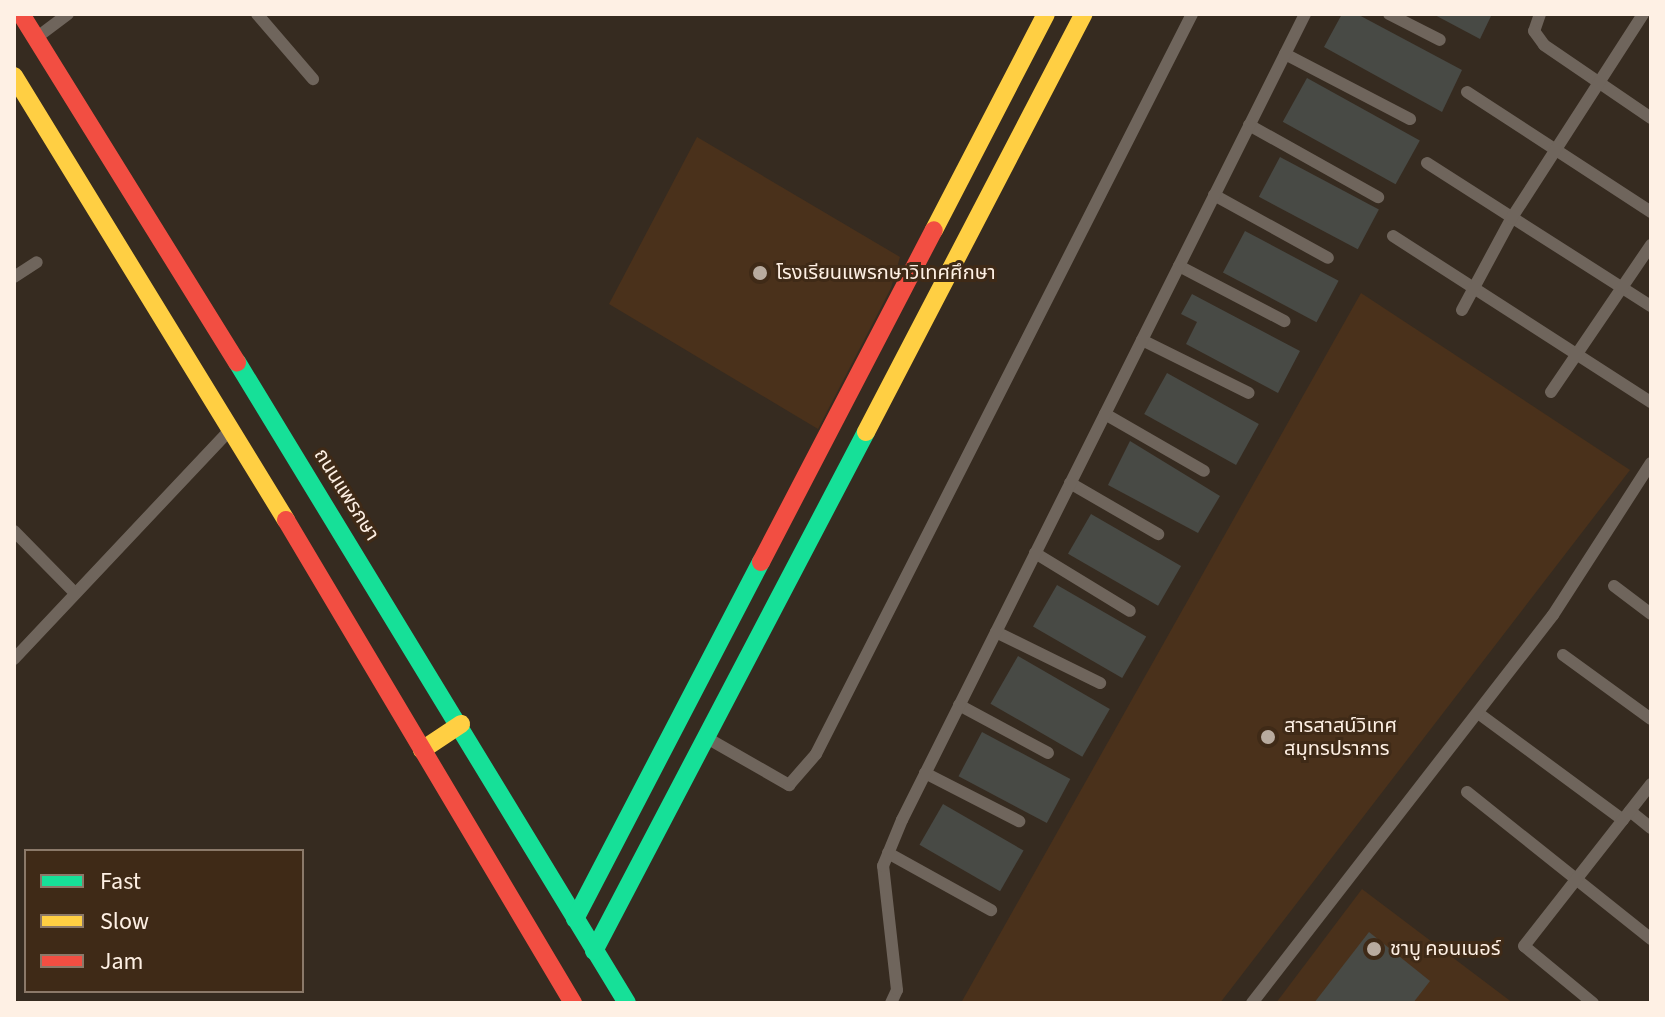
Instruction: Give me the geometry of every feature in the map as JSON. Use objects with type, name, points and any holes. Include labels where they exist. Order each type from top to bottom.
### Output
[{"type":"main road","name":"ถนนแพรกษา","points":[[21,14],[461,724],[627,1003]]},
{"type":"main road","points":[[575,919],[1046,14]]},
{"type":"main road","points":[[594,951],[1084,14]]},
{"type":"main road","points":[[14,76],[231,429],[573,1003]]},
{"type":"main road","points":[[422,750],[461,724]]},
{"type":"street","points":[[36,38],[68,14]]},
{"type":"street","points":[[257,14],[313,79]]},
{"type":"street","points":[[707,738],[789,785],[816,754],[1192,14]]},
{"type":"street","points":[[891,1003],[897,990],[883,866],[888,853],[925,773],[1305,14]]},
{"type":"street","points":[[1389,14],[1440,40]]},
{"type":"street","points":[[1540,14],[1534,31],[1544,45],[1596,85],[1651,118]]},
{"type":"street","points":[[1462,310],[1511,219],[1596,85],[1643,14],[1651,19]]},
{"type":"street","points":[[1285,54],[1410,119]]},
{"type":"street","points":[[1467,92],[1651,212]]},
{"type":"street","points":[[1249,125],[1378,197]]},
{"type":"street","points":[[1427,163],[1651,306]]},
{"type":"street","points":[[1214,195],[1328,258]]},
{"type":"street","points":[[1393,236],[1651,402]]},
{"type":"street","points":[[1551,392],[1651,245]]},
{"type":"street","points":[[14,277],[37,262]]},
{"type":"street","points":[[1179,266],[1284,321]]},
{"type":"street","points":[[1142,340],[1249,393]]},
{"type":"street","points":[[1105,414],[1204,471]]},
{"type":"street","points":[[14,659],[73,591],[231,429]]},
{"type":"street","points":[[1252,1003],[1553,615],[1651,463]]},
{"type":"street","points":[[1070,483],[1158,534]]},
{"type":"street","points":[[14,531],[73,591]]},
{"type":"street","points":[[1035,553],[1130,611]]},
{"type":"street","points":[[1614,586],[1651,614]]},
{"type":"street","points":[[996,632],[1100,683]]},
{"type":"street","points":[[1563,655],[1651,719]]},
{"type":"street","points":[[959,705],[1048,753]]},
{"type":"street","points":[[1478,713],[1626,816],[1651,828]]},
{"type":"street","points":[[925,773],[1019,821]]},
{"type":"street","points":[[1593,1003],[1524,946],[1651,784]]},
{"type":"street","points":[[1467,792],[1651,939]]},
{"type":"street","points":[[888,853],[991,910]]},
{"type":"shaded area","name":"โรงเรียนแพรกษาวิเทศศึกษา","points":[[697,137],[900,257],[891,288],[818,429],[609,304]]},
{"type":"shaded area","name":"สารสาสน์วิเทศ สมุทรปราการ","points":[[1361,293],[1630,470],[1220,1003],[961,1003]]},
{"type":"shaded area","points":[[1362,889],[1513,1003],[1276,1003]]},
{"type":"building","points":[[1342,14],[1357,14],[1462,70],[1442,112],[1324,47]]},
{"type":"building","points":[[1433,14],[1492,14],[1480,39]]},
{"type":"building","points":[[1307,78],[1420,141],[1396,184],[1283,122]]},
{"type":"building","points":[[1280,157],[1379,210],[1358,249],[1259,197]]},
{"type":"building","points":[[1245,231],[1339,281],[1317,322],[1223,272]]},
{"type":"building","points":[[1192,294],[1300,351],[1278,393],[1186,344],[1197,322],[1181,314]]},
{"type":"building","points":[[1167,373],[1259,424],[1236,465],[1144,414]]},
{"type":"building","points":[[1130,441],[1220,496],[1198,533],[1108,485]]},
{"type":"building","points":[[1091,514],[1181,566],[1158,606],[1068,554]]},
{"type":"building","points":[[1057,585],[1146,636],[1122,678],[1033,627]]},
{"type":"building","points":[[1018,656],[1110,709],[1082,757],[990,704]]},
{"type":"building","points":[[982,732],[1070,779],[1047,823],[959,776]]},
{"type":"building","points":[[943,804],[1024,850],[1000,891],[920,845]]},
{"type":"building","points":[[1369,932],[1430,981],[1413,1003],[1314,1003]]},
{"type":"traffic: fast","points":[[237,362],[627,1003]]},
{"type":"traffic: fast","points":[[594,951],[866,432]]},
{"type":"traffic: fast","points":[[575,919],[761,562]]},
{"type":"traffic: slow","points":[[934,230],[1046,14]]},
{"type":"traffic: slow","points":[[866,432],[1084,14]]},
{"type":"traffic: slow","points":[[14,76],[286,520]]},
{"type":"traffic: slow","points":[[422,750],[461,724]]},
{"type":"traffic: jam","points":[[21,14],[237,362]]},
{"type":"traffic: jam","points":[[761,562],[934,230]]},
{"type":"traffic: jam","points":[[286,520],[573,1003]]},
{"type":"place","name":"โรงเรียนแพรกษาวิเทศศึกษา","points":[[760,273]]},
{"type":"place","name":"สารสาสน์วิเทศ สมุทรปราการ","points":[[1268,737]]},
{"type":"place","name":"ชาบู คอนเนอร์","points":[[1374,949]]}]
